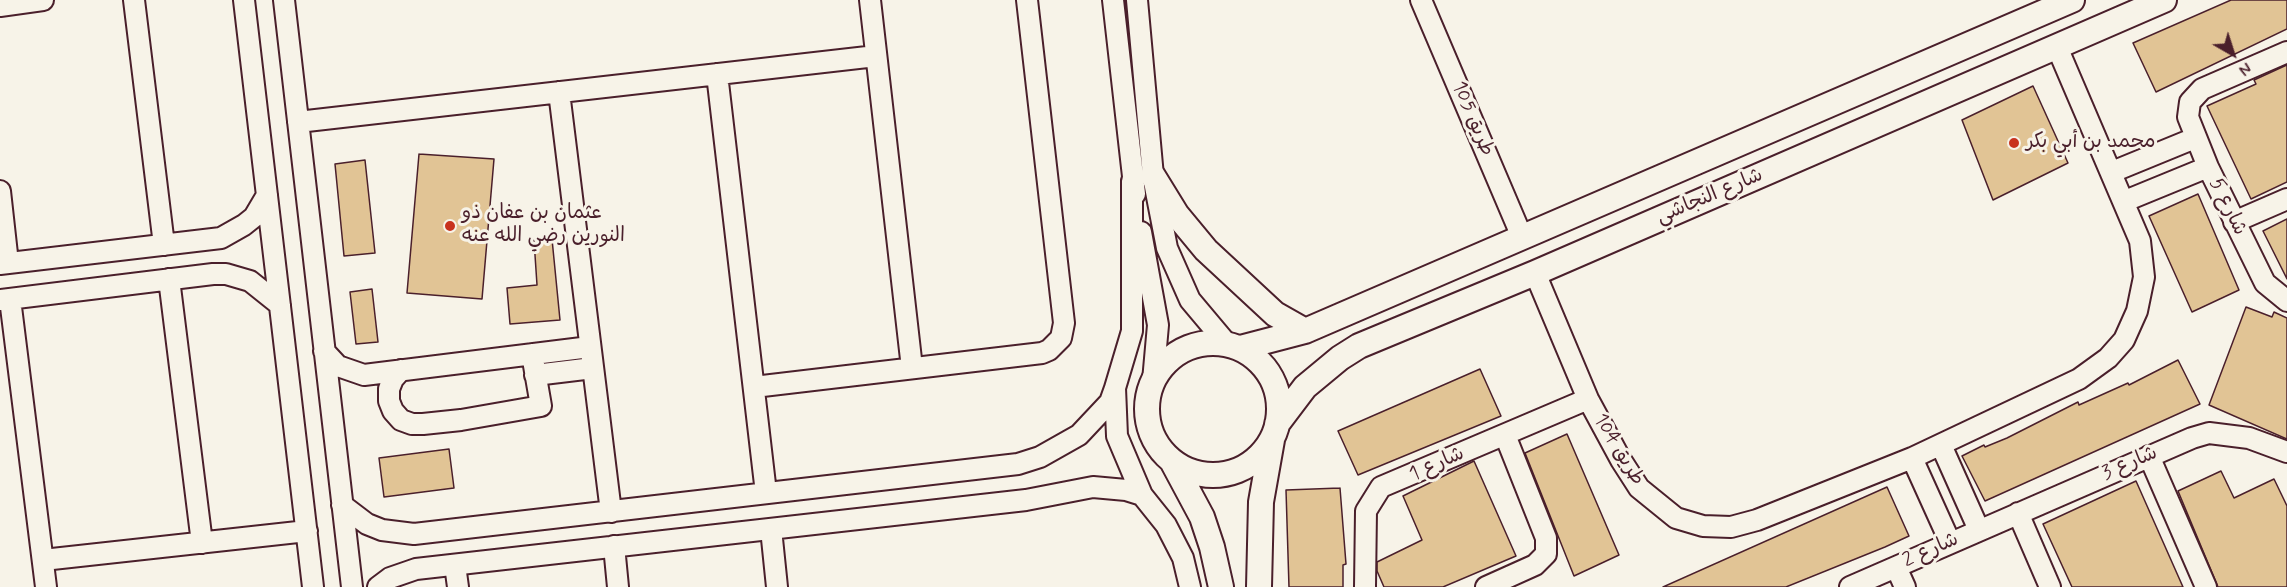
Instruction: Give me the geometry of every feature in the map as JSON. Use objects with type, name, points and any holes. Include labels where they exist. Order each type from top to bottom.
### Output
[{"type":"main road","name":"شارع النجاشي","points":[[1233,346],[1305,331],[1749,140],[2036,7],[2072,0]]},
{"type":"main road","name":"شارع النجاشي","points":[[1259,587],[1261,502],[1275,430],[1305,387],[1340,358],[1359,346],[1535,273],[2163,0]]},
{"type":"main road","points":[[1749,140],[1747,158],[1751,167],[1762,175]]},
{"type":"main road","points":[[1699,161],[1714,176],[1714,195]]},
{"type":"main road","points":[[1143,178],[1206,250],[1275,314],[1305,331]]},
{"type":"main road","points":[[1172,461],[1198,473],[1228,473],[1254,460],[1275,430],[1279,408],[1272,379],[1264,366],[1233,346],[1212,342],[1183,349],[1160,368],[1148,395],[1148,424],[1153,438],[1172,461],[1202,517],[1221,587]]},
{"type":"street","points":[[0,6],[43,0]]},
{"type":"street","points":[[134,0],[165,245]]},
{"type":"street","points":[[244,0],[313,587]]},
{"type":"street","points":[[284,0],[352,587]]},
{"type":"street","points":[[870,0],[912,368]]},
{"type":"street","points":[[754,387],[1042,353],[1056,345],[1064,331],[1027,0]]},
{"type":"street","points":[[1113,0],[1143,178],[1158,325],[1157,363],[1153,381]]},
{"type":"street","points":[[342,505],[361,520],[382,530],[414,534],[1018,464],[1040,457],[1078,435],[1110,402],[1132,331],[1143,178],[1137,0]]},
{"type":"street","name":"طريق 105","points":[[1421,0],[1522,237]]},
{"type":"street","name":"طريق 104","points":[[1535,273],[1588,399],[1639,488],[1676,518],[1703,526],[1731,526],[1757,520],[1912,458],[2079,379],[2108,358],[2124,340],[2137,311],[2144,277],[2140,241],[2125,201],[2057,47]]},
{"type":"street","name":"شارع 5","points":[[2287,52],[2202,89],[2190,102],[2188,117],[2208,167],[2265,283],[2287,301]]},
{"type":"street","points":[[298,122],[876,56]]},
{"type":"street","points":[[717,74],[766,493]]},
{"type":"street","points":[[559,92],[610,512]]},
{"type":"street","points":[[2112,172],[2195,138]]},
{"type":"street","points":[[2125,201],[2208,167]]},
{"type":"street","points":[[1143,178],[1177,275],[1207,323],[1233,346]]},
{"type":"street","points":[[0,191],[4,263],[208,240],[233,232],[254,217],[267,195]]},
{"type":"street","points":[[2234,222],[2287,199]]},
{"type":"street","points":[[46,587],[5,300],[213,274],[238,276],[261,287],[280,305]]},
{"type":"street","points":[[169,279],[202,543]]},
{"type":"street","points":[[324,351],[338,366],[355,374],[590,347]]},
{"type":"street","points":[[401,370],[393,379],[389,389],[389,401],[393,411],[401,420],[412,424],[460,420],[541,406],[532,354]]},
{"type":"street","points":[[535,375],[593,368]]},
{"type":"street","points":[[1115,388],[1117,436],[1142,495],[1166,525],[1183,558],[1190,587]]},
{"type":"street","name":"شارع 1","points":[[1365,587],[1366,511],[1381,487],[1588,399]]},
{"type":"street","name":"شارع 3","points":[[1979,530],[2149,456],[2209,433],[2249,438],[2287,452]]},
{"type":"street","points":[[1486,587],[1535,566],[1546,554],[1546,538],[1505,435]]},
{"type":"street","points":[[1941,445],[1979,530]]},
{"type":"street","points":[[2149,456],[2206,587]]},
{"type":"street","points":[[1912,458],[1950,542]]},
{"type":"street","points":[[378,587],[402,572],[1026,500],[1092,486],[1118,488],[1142,495]]},
{"type":"street","points":[[2018,513],[2050,587]]},
{"type":"street","points":[[771,529],[777,587]]},
{"type":"street","name":"شارع 2","points":[[1850,587],[1979,530]]},
{"type":"street","points":[[43,560],[307,531]]},
{"type":"street","points":[[614,546],[618,587]]},
{"type":"street","points":[[455,565],[458,587]]},
{"type":"street","points":[[1896,567],[1905,587]]},
{"type":"building","points":[[2231,0],[2287,0],[2287,29],[2156,92],[2133,43]]},
{"type":"building","points":[[2287,65],[2287,182],[2251,199],[2207,106],[2256,84],[2254,80]]},
{"type":"building","name":"محمد بن أبي بكر","points":[[2033,86],[2068,163],[1993,200],[1962,120]]},
{"type":"building","name":"عثمان بن عفان ذو النورين رضي الله عنه","points":[[419,154],[494,159],[482,299],[407,293]]},
{"type":"building","points":[[365,160],[375,253],[344,256],[335,164]]},
{"type":"building","points":[[2198,194],[2239,290],[2192,312],[2149,216]]},
{"type":"building","points":[[2287,219],[2287,279],[2263,231]]},
{"type":"building","points":[[552,239],[560,320],[510,324],[507,288],[537,285],[534,240]]},
{"type":"building","points":[[372,289],[378,342],[356,344],[350,292]]},
{"type":"building","points":[[2246,307],[2272,317],[2274,312],[2287,318],[2287,439],[2209,405]]},
{"type":"building","points":[[2178,360],[2200,404],[1985,501],[1962,456],[1984,445],[1985,447],[2007,438],[2078,402],[2079,405],[2128,383],[2129,385]]},
{"type":"building","points":[[1480,369],[1501,416],[1358,475],[1338,431]]},
{"type":"building","points":[[1567,434],[1619,555],[1574,576],[1525,453]]},
{"type":"building","points":[[449,449],[454,488],[384,497],[379,458]]},
{"type":"building","points":[[1474,461],[1516,556],[1443,587],[1384,587],[1377,571],[1377,562],[1422,540],[1403,496]]},
{"type":"building","points":[[2221,471],[2234,498],[2274,479],[2287,506],[2287,587],[2218,587],[2178,491]]},
{"type":"building","points":[[2136,481],[2183,587],[2072,587],[2043,524]]},
{"type":"building","points":[[1887,487],[1909,536],[1885,547],[1786,587],[1663,587]]},
{"type":"building","points":[[1340,488],[1346,564],[1343,565],[1343,587],[1289,587],[1286,490]]},
{"type":"place","name":"محمد بن أبي بكر","points":[[2014,143]]},
{"type":"place","name":"عثمان بن عفان ذو النورين رضي الله عنه","points":[[450,226]]}]
